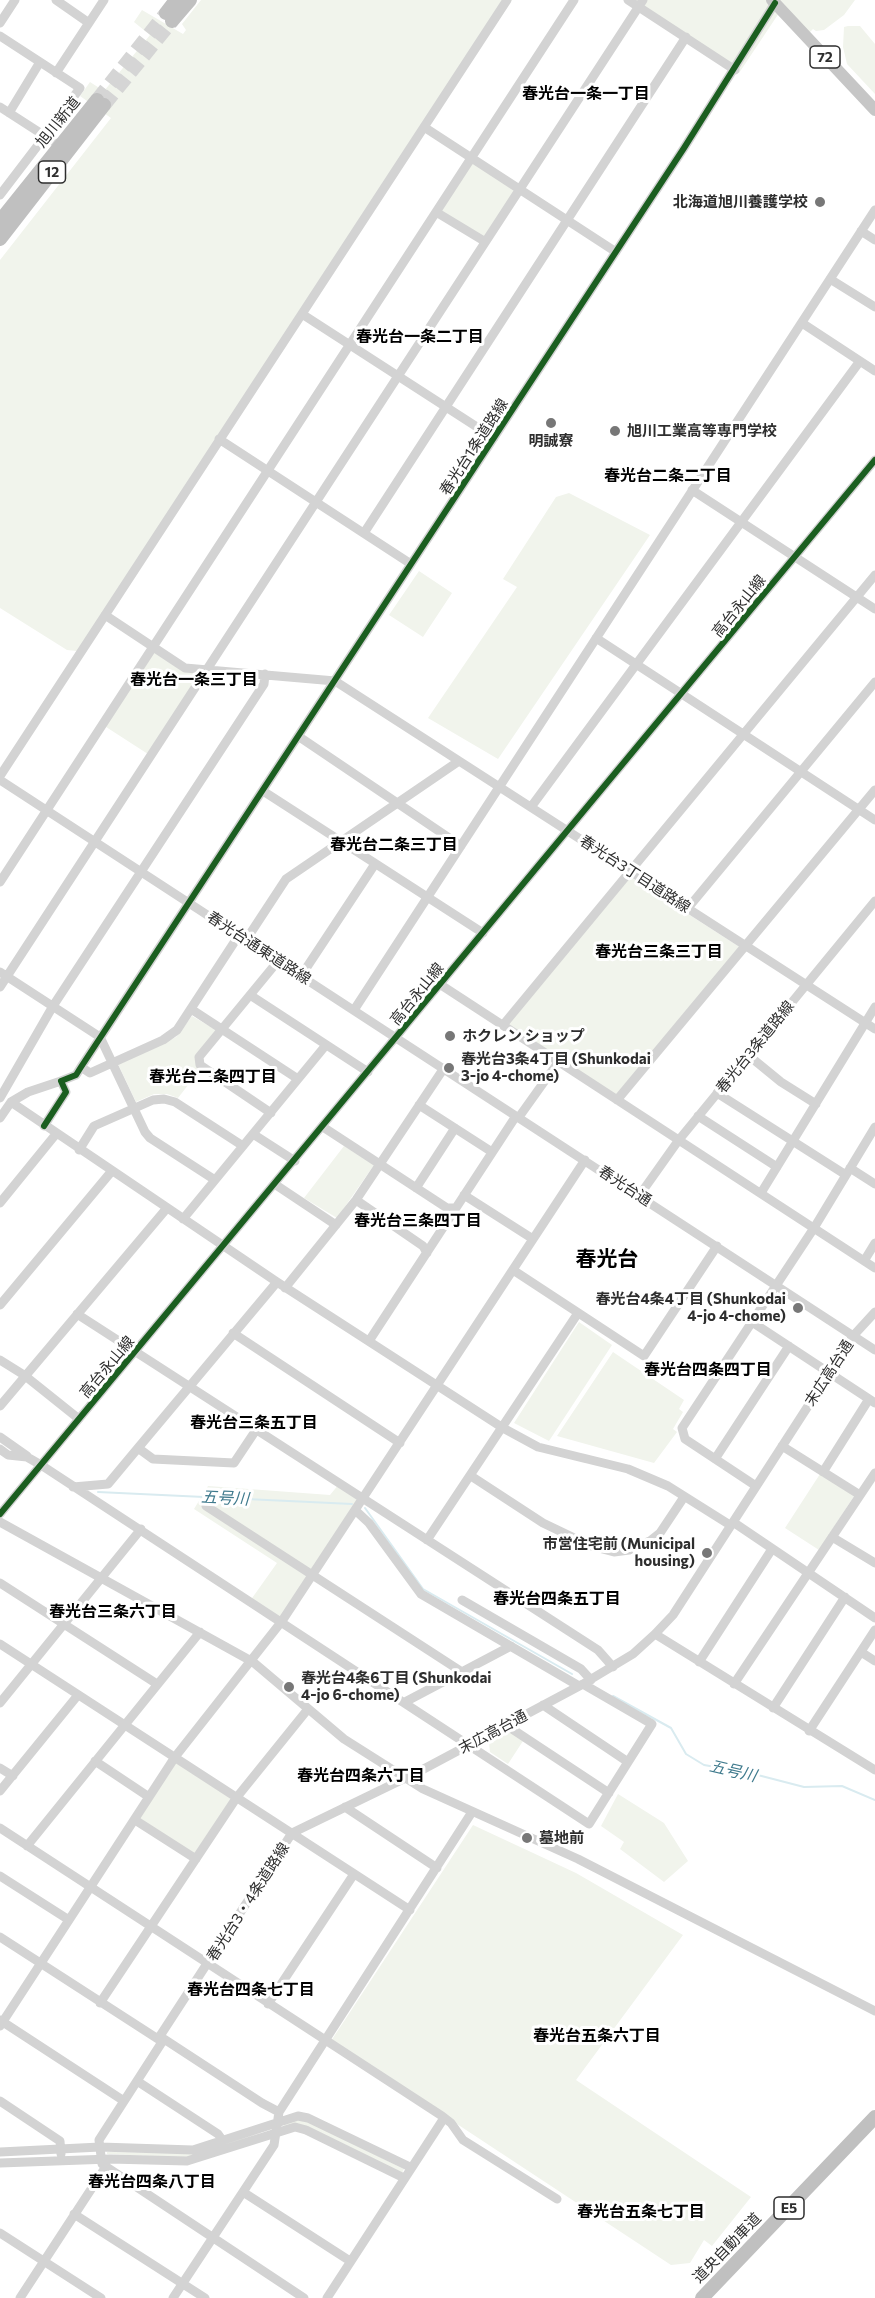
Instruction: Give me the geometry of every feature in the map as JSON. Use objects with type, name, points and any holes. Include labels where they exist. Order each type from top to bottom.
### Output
[{"type":"highway","points":[[176,0],[169,17],[190,0]]},
{"type":"highway","name":"旭川新道","points":[[0,221],[59,145],[100,103],[0,239]]},
{"type":"highway","name":"道央自動車道","points":[[702,2298],[875,2117]]},
{"type":"main road","name":"72","points":[[773,2],[875,110]]},
{"type":"street","points":[[0,23],[15,0]]},
{"type":"street","points":[[56,0],[89,22]]},
{"type":"street","points":[[56,73],[104,0]]},
{"type":"street","points":[[0,778],[507,0]]},
{"type":"street","points":[[0,882],[574,0]]},
{"type":"street","points":[[628,0],[641,4],[735,70]]},
{"type":"street","name":"春光台1条道路線","points":[[81,1067],[735,70],[773,2]]},
{"type":"street","points":[[0,987],[3,974],[96,841],[518,188],[641,4]]},
{"type":"street","points":[[0,36],[80,88],[45,136],[4,182],[0,195]]},
{"type":"street","points":[[364,533],[686,37]]},
{"type":"street","points":[[9,113],[40,62]]},
{"type":"street","points":[[0,107],[59,145]]},
{"type":"street","points":[[424,127],[616,252]]},
{"type":"street","points":[[354,1010],[875,210]]},
{"type":"street","points":[[436,212],[484,241]]},
{"type":"street","points":[[861,231],[875,240]]},
{"type":"street","points":[[830,279],[875,307]]},
{"type":"street","points":[[302,314],[494,438]]},
{"type":"street","points":[[802,323],[875,371]]},
{"type":"street","points":[[531,807],[638,665],[860,361]]},
{"type":"street","points":[[219,440],[411,564]]},
{"type":"street","name":"高台永山線","points":[[0,1514],[276,1185],[875,460]]},
{"type":"street","points":[[692,490],[875,609]]},
{"type":"street","points":[[503,1025],[875,575]]},
{"type":"street","points":[[105,615],[185,668],[335,681]]},
{"type":"street","points":[[596,638],[875,820]]},
{"type":"street","points":[[0,1098],[53,1006],[264,684],[265,675]]},
{"type":"street","name":"春光台3丁目道路線","points":[[335,681],[875,1029]]},
{"type":"street","points":[[688,908],[875,682]]},
{"type":"street","points":[[298,736],[461,846]]},
{"type":"street","points":[[0,1118],[10,1102],[28,1092],[76,1075],[81,1067],[90,1073],[163,1040],[177,1030],[286,879],[459,761]]},
{"type":"street","name":"春光台通東道路線","points":[[0,778],[397,1037]]},
{"type":"street","points":[[617,1100],[875,790]]},
{"type":"street","points":[[263,791],[483,933]]},
{"type":"street","points":[[302,976],[375,864]]},
{"type":"street","name":"春光台3条道路線","points":[[639,1196],[698,1116],[875,901]]},
{"type":"street","points":[[271,1113],[200,1065],[199,1057],[278,961]]},
{"type":"street","points":[[3,974],[100,1037],[150,1138],[215,1180]]},
{"type":"street","points":[[441,985],[875,1268]]},
{"type":"street","points":[[250,996],[368,1072]]},
{"type":"street","points":[[761,1193],[875,1007]]},
{"type":"street","points":[[191,1009],[298,1079]]},
{"type":"street","name":"春光台通","points":[[397,1037],[875,1350]]},
{"type":"street","points":[[183,1219],[326,1045]]},
{"type":"street","points":[[748,1055],[781,1082],[816,1104]]},
{"type":"street","points":[[369,1341],[492,1152],[559,1061]]},
{"type":"street","points":[[73,1487],[108,1484],[233,1333],[336,1225],[356,1200],[444,1068]]},
{"type":"street","points":[[44,1126],[66,1092],[61,1081]]},
{"type":"street","points":[[717,1093],[793,1141],[875,1184]]},
{"type":"street","points":[[79,1150],[94,1126],[133,1107],[164,1099],[175,1102],[243,1146]]},
{"type":"street","points":[[10,1102],[281,1285],[503,1428],[538,1447],[628,1469],[668,1486],[772,1549],[875,1618]]},
{"type":"street","points":[[419,1105],[492,1152]]},
{"type":"street","points":[[698,1116],[777,1167]]},
{"type":"street","points":[[323,1127],[447,1208],[456,1208]]},
{"type":"street","points":[[756,1486],[685,1439],[682,1428],[814,1228],[875,1127]]},
{"type":"street","points":[[416,1188],[455,1128]]},
{"type":"street","points":[[0,1203],[56,1134]]},
{"type":"street","points":[[253,1134],[295,1161]]},
{"type":"street","points":[[124,2101],[1,2023],[175,1757],[253,1662],[282,1621],[585,1160]]},
{"type":"street","points":[[0,1305],[111,1172]]},
{"type":"street","points":[[276,1185],[336,1225]]},
{"type":"street","points":[[464,1195],[533,1239]]},
{"type":"street","points":[[356,1200],[423,1246],[427,1253]]},
{"type":"street","points":[[0,1406],[167,1208]]},
{"type":"street","points":[[864,1261],[875,1243]]},
{"type":"street","points":[[513,1270],[644,1356],[717,1246]]},
{"type":"street","name":"末広高台通","points":[[405,1778],[584,1684],[613,1667],[655,1634],[673,1615],[854,1335],[875,1312]]},
{"type":"street","points":[[427,1540],[578,1313]]},
{"type":"street","points":[[77,1314],[598,1650],[613,1667]]},
{"type":"street","points":[[752,1322],[872,1401],[823,1472]]},
{"type":"street","points":[[233,1333],[400,1443]]},
{"type":"street","points":[[715,1459],[789,1346]]},
{"type":"street","points":[[0,1360],[24,1375],[78,1419]]},
{"type":"street","points":[[138,1448],[153,1460],[234,1463],[256,1430]]},
{"type":"street","points":[[0,1437],[27,1457],[282,1621],[589,1824],[652,1724],[421,1594],[369,1523],[355,1510]]},
{"type":"street","points":[[782,1446],[860,1495]]},
{"type":"street","points":[[0,1449],[8,1455],[27,1457]]},
{"type":"street","points":[[734,1684],[875,1473]]},
{"type":"street","points":[[471,1476],[543,1522],[591,1546],[614,1552],[629,1550],[650,1541],[660,1533],[684,1497]]},
{"type":"street","points":[[206,1506],[462,1672]]},
{"type":"street","points":[[0,1522],[253,1662],[344,1739],[405,1778],[472,1812],[578,1859],[875,2011]]},
{"type":"street","points":[[0,1703],[141,1529]]},
{"type":"street","points":[[832,1537],[873,1558]]},
{"type":"street","points":[[699,1662],[772,1549]]},
{"type":"street","points":[[0,1583],[158,1684]]},
{"type":"street","points":[[773,1708],[845,1597]]},
{"type":"street","points":[[462,1600],[581,1670],[584,1684]]},
{"type":"street","points":[[809,1731],[875,1630]]},
{"type":"street","points":[[27,1846],[200,1632]]},
{"type":"street","points":[[655,1634],[875,1770]]},
{"type":"street","points":[[0,1644],[410,1910]]},
{"type":"street","points":[[405,1702],[511,1646]]},
{"type":"street","points":[[861,1653],[875,1661]]},
{"type":"street","points":[[0,1791],[78,1695]]},
{"type":"street","points":[[543,1705],[628,1762]]},
{"type":"street","points":[[100,2003],[237,1797],[308,1709]]},
{"type":"street","points":[[506,1725],[609,1793]]},
{"type":"street","points":[[95,1761],[149,1797]]},
{"type":"street","points":[[0,1768],[13,1776]]},
{"type":"street","name":"春光台3・4条道路線","points":[[100,2147],[99,2140],[207,1964],[292,1833],[405,1778]]},
{"type":"street","points":[[345,1808],[437,1868]]},
{"type":"street","points":[[173,2298],[274,2145],[279,2116],[325,2040],[472,1812]]},
{"type":"street","points":[[135,1820],[196,1859]]},
{"type":"street","points":[[0,1828],[444,2118],[451,2123],[463,2140],[557,2199]]},
{"type":"street","points":[[268,2004],[354,1874]]},
{"type":"street","points":[[0,1876],[69,1920]]},
{"type":"street","points":[[0,1937],[279,2116]]},
{"type":"street","points":[[137,2081],[218,2134],[223,2141]]},
{"type":"street","points":[[0,2101],[60,2141],[61,2160]]},
{"type":"street","points":[[0,2152],[100,2147],[186,2151],[223,2141],[279,2116],[298,2116],[308,2118],[410,2167]]},
{"type":"street","points":[[327,2298],[410,2167],[444,2118]]},
{"type":"street","points":[[0,2163],[61,2160],[103,2164],[198,2159],[295,2127],[306,2130],[404,2178]]},
{"type":"street","points":[[20,2298],[103,2164],[100,2147]]},
{"type":"street","points":[[103,2164],[304,2298]]},
{"type":"street","points":[[243,2192],[351,2261]]},
{"type":"street","points":[[74,2214],[205,2298]]},
{"type":"street","points":[[0,2233],[101,2298]]},
{"type":"shaded area","points":[[201,0],[512,0],[77,651],[67,650],[0,608],[0,260],[111,118],[80,96],[90,82],[104,91],[150,35],[134,22],[142,10],[183,34],[186,30],[182,24]]},
{"type":"shaded area","points":[[631,0],[767,0],[779,13],[739,73]]},
{"type":"shaded area","points":[[776,0],[855,0],[844,15],[824,30],[813,29],[808,34]]},
{"type":"shaded area","points":[[860,26],[875,44],[875,94],[847,64],[843,47],[844,27]]},
{"type":"shaded area","points":[[472,158],[518,188],[484,241],[436,212]]},
{"type":"shaded area","points":[[569,493],[650,535],[498,759],[428,718],[517,587],[503,579],[556,497]]},
{"type":"shaded area","points":[[419,571],[452,593],[423,637],[389,615]]},
{"type":"shaded area","points":[[153,647],[185,668],[206,671],[151,756],[103,725]]},
{"type":"shaded area","points":[[629,876],[741,948],[617,1097],[507,1026]]},
{"type":"shaded area","points":[[192,1016],[216,1030],[196,1064],[199,1071],[178,1098],[167,1094],[154,1094],[136,1102],[118,1064],[176,1037]]},
{"type":"shaded area","points":[[344,1146],[374,1165],[337,1218],[304,1198]]},
{"type":"shaded area","points":[[579,1322],[612,1345],[549,1441],[514,1423]]},
{"type":"shaded area","points":[[613,1352],[684,1400],[679,1409],[683,1412],[673,1429],[677,1432],[654,1463],[557,1436]]},
{"type":"shaded area","points":[[820,1474],[854,1496],[819,1550],[785,1528]]},
{"type":"shaded area","points":[[339,1484],[363,1498],[282,1621],[250,1601],[277,1563],[194,1509],[208,1486],[330,1495]]},
{"type":"shaded area","points":[[510,1732],[523,1741],[508,1764],[490,1752],[489,1743]]},
{"type":"shaded area","points":[[175,1757],[237,1797],[196,1859],[135,1820]]},
{"type":"shaded area","points":[[618,1794],[664,1823],[688,1861],[664,1882],[620,1849],[624,1842],[601,1826]]},
{"type":"shaded area","points":[[473,1825],[576,1873],[683,1935],[576,2080],[751,2197],[712,2246],[704,2240],[690,2263],[671,2265],[331,2041]]},
{"type":"shaded area","points":[[306,2120],[404,2169],[402,2173],[284,2126],[284,2123]]},
{"type":"shaded area","points":[[269,2129],[197,2158],[107,2154],[107,2152],[195,2153]]},
{"type":"waterway","name":"五号川","points":[[98,1492],[352,1504]]},
{"type":"waterway","name":"五号川","points":[[365,1508],[423,1589],[572,1674]]},
{"type":"waterway","name":"五号川","points":[[613,1696],[671,1728],[686,1754],[704,1765],[750,1773],[804,1787],[842,1786],[875,1800]]},
{"type":"tunnel","points":[[97,100],[166,13]]},
{"type":"tunnel","points":[[104,105],[172,21]]},
{"type":"cycle path","points":[[44,1126],[66,1092],[61,1081],[76,1075],[684,148],[775,3]]},
{"type":"cycle path","points":[[0,1514],[875,460]]},
{"type":"place","name":"北海道旭川養護学校","points":[[820,202]]},
{"type":"place","name":"明誠寮","points":[[551,423]]},
{"type":"place","name":"旭川工業高等専門学校","points":[[615,431]]},
{"type":"place","name":"ホクレン ショップ","points":[[450,1036]]},
{"type":"place","name":"春光台3条4丁目 (Shunkodai 3-jo 4-chome)","points":[[449,1068]]},
{"type":"place","name":"春光台4条4丁目 (Shunkodai 4-jo 4-chome)","points":[[798,1308]]},
{"type":"place","name":"市営住宅前 (Municipal housing)","points":[[707,1553]]},
{"type":"place","name":"春光台4条6丁目 (Shunkodai 4-jo 6-chome)","points":[[289,1687]]},
{"type":"place","name":"墓地前","points":[[527,1838]]},
{"type":"district","name":"春光台一条一丁目","points":[[586,94]]},
{"type":"district","name":"春光台一条二丁目","points":[[420,337]]},
{"type":"district","name":"春光台二条二丁目","points":[[668,476]]},
{"type":"district","name":"春光台一条三丁目","points":[[194,680]]},
{"type":"district","name":"春光台二条三丁目","points":[[394,845]]},
{"type":"district","name":"春光台三条三丁目","points":[[659,952]]},
{"type":"district","name":"春光台二条四丁目","points":[[213,1077]]},
{"type":"district","name":"春光台三条四丁目","points":[[418,1221]]},
{"type":"district","name":"春光台","points":[[607,1259]]},
{"type":"district","name":"春光台四条四丁目","points":[[708,1370]]},
{"type":"district","name":"春光台三条五丁目","points":[[254,1423]]},
{"type":"district","name":"春光台四条五丁目","points":[[557,1599]]},
{"type":"district","name":"春光台三条六丁目","points":[[113,1612]]},
{"type":"district","name":"春光台四条六丁目","points":[[361,1776]]},
{"type":"district","name":"春光台四条七丁目","points":[[251,1990]]},
{"type":"district","name":"春光台五条六丁目","points":[[597,2036]]},
{"type":"district","name":"春光台四条八丁目","points":[[152,2182]]},
{"type":"district","name":"春光台五条七丁目","points":[[641,2212]]}]
